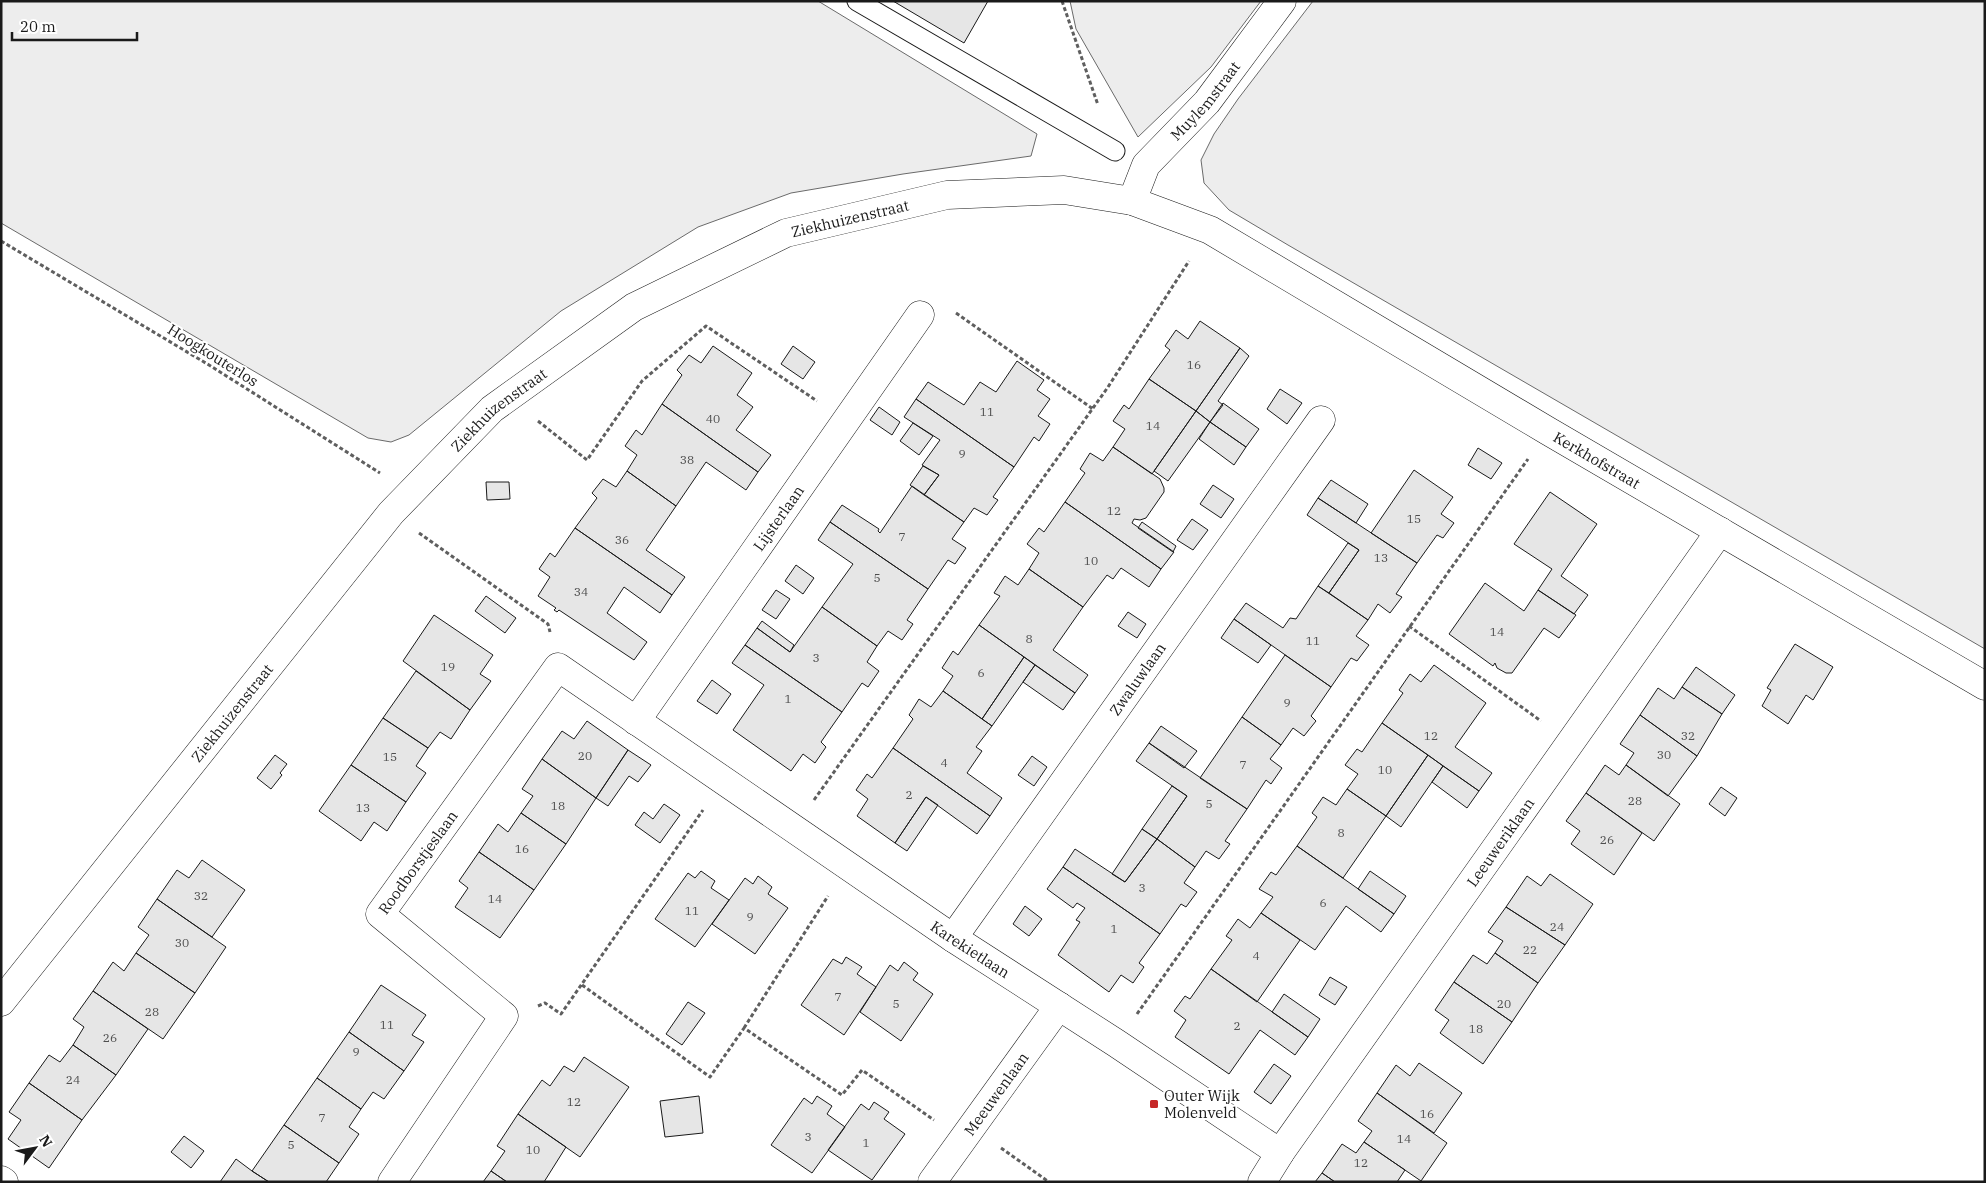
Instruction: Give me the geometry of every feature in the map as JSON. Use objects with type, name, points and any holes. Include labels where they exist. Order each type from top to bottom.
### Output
[{"type":"street","name":"Muylemstraat","points":[[1132,201],[1146,165],[1207,102],[1282,1]]},
{"type":"street","name":"Ziekhuizenstraat","points":[[1,1002],[391,513],[410,492],[492,410],[634,307],[786,233],[947,195],[1064,190],[1132,201],[1210,230]]},
{"type":"street","name":"Kerkhofstraat","points":[[1210,230],[1548,431],[1985,686]]},
{"type":"street","name":"Lijsterlaan","points":[[636,720],[920,315]]},
{"type":"street","name":"Zwaluwlaan","points":[[953,938],[1321,420]]},
{"type":"street","name":"Leeuweriklaan","points":[[1280,1153],[1720,531]]},
{"type":"street","points":[[558,667],[636,720]]},
{"type":"street","name":"Roodborstjeslaan","points":[[504,1016],[380,914],[558,667]]},
{"type":"street","name":"Karekietlaan","points":[[636,720],[953,938],[1116,1043],[1280,1153]]},
{"type":"street","name":"Meeuwenlaan","points":[[932,1182],[1058,1006]]},
{"type":"street","points":[[392,1182],[504,1016]]},
{"type":"street","points":[[1262,1182],[1280,1153]]},
{"type":"lane","points":[[857,1],[1115,151]]},
{"type":"path","points":[[794,829],[1093,409],[1210,230]]},
{"type":"path","name":"Hoogkouterlos","points":[[1,240],[209,365],[410,492]]},
{"type":"path","points":[[920,315],[932,297],[1093,409]]},
{"type":"path","points":[[508,398],[587,460],[642,381],[706,326],[847,420]]},
{"type":"path","points":[[1116,1043],[1548,431]]},
{"type":"path","points":[[391,513],[548,624],[558,667]]},
{"type":"path","points":[[1409,626],[1570,742]]},
{"type":"path","points":[[504,1016],[546,1004],[561,1014],[724,781]]},
{"type":"path","points":[[582,985],[710,1077],[744,1028],[847,866]]},
{"type":"path","points":[[744,1028],[842,1095],[862,1070],[1048,1182]]},
{"type":"shaded area","points":[[1,1],[818,1],[1037,134],[1031,156],[903,174],[791,193],[698,227],[561,311],[409,435],[391,442],[368,438],[1,223]]},
{"type":"shaded area","points":[[1070,1],[1261,1],[1211,67],[1138,137],[1076,29]]},
{"type":"shaded area","points":[[1313,1],[1985,1],[1985,649],[1229,210],[1204,183],[1201,160],[1214,134],[1238,99]]},
{"type":"building","points":[[893,1],[988,1],[964,43]]},
{"type":"building","points":[[1200,321],[1240,348],[1196,411],[1149,379],[1170,350],[1165,346],[1176,330],[1188,339]]},
{"type":"building","points":[[713,346],[752,373],[737,395],[753,407],[736,430],[771,455],[758,472],[662,404],[682,375],[677,370],[689,355],[701,363]]},
{"type":"building","points":[[793,346],[815,362],[803,379],[781,364]]},
{"type":"building","points":[[1240,348],[1249,356],[1218,401],[1223,405],[1210,422],[1196,411]]},
{"type":"building","points":[[1017,361],[1044,380],[1037,390],[1050,399],[1038,416],[1050,424],[1039,441],[1034,437],[1014,467],[916,399],[928,382],[964,405],[980,382],[996,392]]},
{"type":"building","points":[[1149,379],[1196,411],[1152,474],[1113,447],[1125,429],[1113,421],[1124,405],[1129,409]]},
{"type":"building","points":[[1280,389],[1302,403],[1287,424],[1267,409]]},
{"type":"building","points":[[916,399],[1014,467],[993,497],[998,500],[987,515],[974,508],[964,522],[924,495],[939,475],[922,465],[940,440],[904,417]]},
{"type":"building","points":[[1223,403],[1259,429],[1246,447],[1210,422]]},
{"type":"building","points":[[662,404],[758,472],[746,490],[706,462],[676,506],[627,471],[637,455],[625,446],[636,430],[642,435]]},
{"type":"building","points":[[879,407],[900,422],[892,435],[870,420]]},
{"type":"building","points":[[1196,411],[1210,422],[1168,481],[1154,471]]},
{"type":"building","points":[[1210,422],[1246,447],[1234,465],[1199,439]]},
{"type":"building","points":[[913,423],[933,436],[919,455],[900,441]]},
{"type":"building","points":[[1113,447],[1160,479],[1164,488],[1164,492],[1146,518],[1134,519],[1132,523],[1174,552],[1161,569],[1065,502],[1085,473],[1080,469],[1090,453],[1103,461]]},
{"type":"building","points":[[1478,448],[1502,463],[1491,479],[1468,465]]},
{"type":"building","points":[[923,466],[939,475],[924,495],[910,485]]},
{"type":"building","points":[[1414,470],[1453,497],[1441,514],[1454,523],[1443,538],[1437,535],[1417,563],[1371,533]]},
{"type":"building","points":[[627,471],[676,506],[646,550],[685,577],[672,595],[575,528],[597,498],[592,493],[603,479],[616,487]]},
{"type":"building","points":[[1331,480],[1368,504],[1356,523],[1318,498]]},
{"type":"building","points":[[486,482],[509,482],[510,499],[487,500]]},
{"type":"building","points":[[1213,485],[1234,499],[1221,518],[1200,504]]},
{"type":"building","points":[[912,486],[964,522],[952,539],[966,548],[955,564],[948,560],[928,589],[830,522],[842,505],[879,529],[880,533]]},
{"type":"building","points":[[1550,492],[1597,524],[1561,576],[1588,595],[1574,614],[1538,590],[1552,569],[1514,544]]},
{"type":"building","points":[[1318,498],[1417,563],[1396,594],[1402,597],[1390,613],[1378,604],[1368,620],[1329,593],[1359,550],[1307,515]]},
{"type":"building","points":[[1065,502],[1161,569],[1149,587],[1121,568],[1113,579],[1107,575],[1083,607],[1029,569],[1039,553],[1027,544],[1039,528],[1044,532]]},
{"type":"building","points":[[1192,519],[1208,530],[1193,550],[1177,540]]},
{"type":"building","points":[[830,522],[928,589],[907,620],[913,624],[902,640],[888,631],[877,646],[822,607],[853,564],[818,540]]},
{"type":"building","points":[[1142,522],[1176,546],[1173,552],[1138,528]]},
{"type":"building","points":[[575,528],[672,595],[660,613],[624,587],[607,613],[647,642],[634,660],[559,610],[557,612],[554,610],[556,608],[538,596],[550,577],[539,569],[550,553],[555,557]]},
{"type":"building","points":[[1348,543],[1359,550],[1329,593],[1318,586]]},
{"type":"building","points":[[796,565],[814,578],[803,594],[785,581]]},
{"type":"building","points":[[1029,569],[1083,607],[1053,650],[1088,675],[1075,693],[979,625],[1000,596],[994,593],[1005,576],[1018,585]]},
{"type":"building","points":[[1485,583],[1524,611],[1538,590],[1576,615],[1559,638],[1544,628],[1512,673],[1506,673],[1497,668],[1495,663],[1493,666],[1449,634]]},
{"type":"building","points":[[1318,586],[1368,620],[1356,636],[1369,645],[1357,661],[1351,658],[1331,687],[1234,619],[1246,603],[1283,628],[1290,618],[1296,619]]},
{"type":"building","points":[[776,590],[790,599],[776,619],[762,610]]},
{"type":"building","points":[[486,596],[516,618],[505,633],[475,611]]},
{"type":"building","points":[[822,607],[877,646],[867,662],[879,671],[868,687],[862,683],[842,712],[745,645],[757,628],[790,652]]},
{"type":"building","points":[[1128,612],[1146,624],[1137,638],[1118,626]]},
{"type":"building","points":[[434,615],[493,655],[480,674],[491,681],[470,710],[403,661]]},
{"type":"building","points":[[1234,619],[1271,645],[1258,663],[1221,638]]},
{"type":"building","points":[[762,621],[794,645],[790,652],[757,628]]},
{"type":"building","points":[[979,625],[1024,657],[982,719],[943,691],[953,676],[942,668],[953,651],[958,655]]},
{"type":"building","points":[[1795,644],[1833,667],[1813,700],[1806,695],[1788,724],[1762,706],[1771,690],[1767,688]]},
{"type":"building","points":[[745,645],[842,712],[821,742],[826,747],[815,763],[803,754],[791,771],[733,730],[764,685],[732,663]]},
{"type":"building","points":[[1285,655],[1331,687],[1311,716],[1316,721],[1304,736],[1293,728],[1281,745],[1242,717]]},
{"type":"building","points":[[1024,657],[1035,665],[992,726],[982,719]]},
{"type":"building","points":[[1035,665],[1075,693],[1063,710],[1023,682]]},
{"type":"building","points":[[1434,665],[1486,703],[1455,747],[1492,773],[1479,791],[1382,723],[1403,693],[1399,690],[1410,674],[1421,682]]},
{"type":"building","points":[[1696,667],[1735,695],[1722,714],[1682,687]]},
{"type":"building","points":[[416,671],[470,710],[451,739],[440,732],[428,748],[383,718]]},
{"type":"building","points":[[712,680],[731,694],[717,714],[697,701]]},
{"type":"building","points":[[1682,687],[1722,714],[1697,756],[1640,715],[1658,688],[1674,699]]},
{"type":"building","points":[[943,691],[992,726],[976,747],[982,751],[967,773],[1002,798],[990,816],[893,748],[913,719],[909,715],[919,699],[931,707]]},
{"type":"building","points":[[1640,715],[1697,756],[1668,796],[1626,765],[1634,753],[1620,744]]},
{"type":"building","points":[[1242,717],[1281,745],[1270,759],[1282,768],[1271,784],[1266,780],[1247,809],[1200,778]]},
{"type":"building","points":[[383,718],[428,748],[416,766],[426,773],[406,802],[351,765]]},
{"type":"building","points":[[587,721],[628,750],[596,798],[542,759],[562,731],[574,739]]},
{"type":"building","points":[[1382,723],[1428,755],[1386,816],[1347,789],[1358,774],[1345,765],[1357,749],[1362,752]]},
{"type":"building","points":[[1161,726],[1197,751],[1184,768],[1149,743]]},
{"type":"building","points":[[1149,743],[1247,809],[1225,841],[1230,844],[1219,859],[1206,851],[1195,867],[1157,839],[1187,796],[1136,761]]},
{"type":"building","points":[[893,748],[990,816],[977,834],[926,797],[895,843],[857,816],[868,799],[856,790],[867,774],[872,778]]},
{"type":"building","points":[[628,750],[651,765],[638,782],[629,776],[608,806],[596,798]]},
{"type":"building","points":[[275,755],[287,764],[280,773],[282,775],[271,789],[257,778]]},
{"type":"building","points":[[1428,755],[1443,766],[1401,827],[1386,816]]},
{"type":"building","points":[[1032,756],[1047,767],[1034,786],[1018,775]]},
{"type":"building","points":[[542,759],[596,798],[566,844],[521,813],[533,796],[522,789]]},
{"type":"building","points":[[351,765],[406,802],[387,831],[374,822],[361,841],[319,811]]},
{"type":"building","points":[[1605,765],[1619,775],[1626,765],[1680,804],[1654,841],[1586,793]]},
{"type":"building","points":[[1443,766],[1479,791],[1467,808],[1432,782]]},
{"type":"building","points":[[1172,786],[1187,796],[1157,839],[1142,829]]},
{"type":"building","points":[[1721,787],[1737,798],[1725,816],[1709,804]]},
{"type":"building","points":[[1347,789],[1386,816],[1343,878],[1297,846],[1317,817],[1312,813],[1323,797],[1336,805]]},
{"type":"building","points":[[1586,793],[1642,833],[1614,875],[1571,844],[1580,831],[1566,821]]},
{"type":"building","points":[[926,797],[938,805],[907,851],[895,843]]},
{"type":"building","points":[[664,804],[680,815],[660,843],[635,825],[644,812],[653,819]]},
{"type":"building","points":[[521,813],[566,844],[534,890],[479,852],[498,824],[508,832]]},
{"type":"building","points":[[1142,829],[1157,839],[1125,882],[1112,874]]},
{"type":"building","points":[[1157,839],[1195,867],[1184,883],[1197,892],[1186,907],[1181,904],[1160,934],[1063,867],[1075,849],[1125,882]]},
{"type":"building","points":[[1297,846],[1394,914],[1381,932],[1346,906],[1315,950],[1261,913],[1273,897],[1259,889],[1271,872],[1276,875]]},
{"type":"building","points":[[479,852],[534,890],[500,938],[455,907],[468,888],[459,881]]},
{"type":"building","points":[[202,860],[245,890],[212,937],[157,899],[177,870],[189,878]]},
{"type":"building","points":[[1063,867],[1160,934],[1139,963],[1144,967],[1133,983],[1121,975],[1109,992],[1058,955],[1080,922],[1076,920],[1085,908],[1077,903],[1073,908],[1047,889]]},
{"type":"building","points":[[701,871],[715,881],[711,888],[729,900],[695,947],[655,919],[688,873],[695,878]]},
{"type":"building","points":[[1370,871],[1406,896],[1394,914],[1358,889]]},
{"type":"building","points":[[1550,874],[1593,904],[1565,945],[1506,907],[1527,876],[1541,886]]},
{"type":"building","points":[[758,876],[772,887],[768,894],[788,908],[755,954],[712,924],[745,878],[753,884]]},
{"type":"building","points":[[157,899],[226,947],[195,993],[136,953],[149,935],[138,927]]},
{"type":"building","points":[[1025,906],[1042,919],[1029,936],[1013,924]]},
{"type":"building","points":[[1506,907],[1565,945],[1538,983],[1495,953],[1503,941],[1488,932]]},
{"type":"building","points":[[1261,913],[1300,940],[1257,1002],[1211,969],[1232,940],[1226,936],[1238,919],[1250,928]]},
{"type":"building","points":[[136,953],[195,993],[163,1039],[93,991],[113,962],[124,971]]},
{"type":"building","points":[[1495,953],[1538,983],[1512,1022],[1454,982],[1473,955],[1487,964]]},
{"type":"building","points":[[846,957],[862,967],[857,974],[876,987],[844,1035],[801,1005],[833,959],[842,964]]},
{"type":"building","points":[[904,962],[918,973],[913,980],[933,994],[901,1041],[860,1012],[890,965],[898,971]]},
{"type":"building","points":[[1211,969],[1308,1037],[1295,1055],[1260,1030],[1229,1074],[1175,1037],[1186,1020],[1174,1011],[1185,996],[1190,999]]},
{"type":"building","points":[[1330,977],[1347,987],[1335,1005],[1319,995]]},
{"type":"building","points":[[1454,982],[1512,1022],[1483,1064],[1440,1033],[1449,1020],[1435,1010]]},
{"type":"building","points":[[381,985],[426,1015],[412,1035],[424,1042],[404,1071],[349,1032]]},
{"type":"building","points":[[93,991],[148,1029],[116,1075],[73,1045],[84,1027],[73,1019]]},
{"type":"building","points":[[1284,994],[1320,1019],[1308,1037],[1272,1012]]},
{"type":"building","points":[[688,1002],[705,1013],[682,1045],[666,1034]]},
{"type":"building","points":[[349,1032],[404,1071],[384,1099],[373,1092],[361,1109],[317,1078]]},
{"type":"building","points":[[73,1045],[116,1075],[82,1120],[29,1083],[49,1055],[60,1062]]},
{"type":"building","points":[[584,1057],[629,1087],[580,1157],[518,1114],[542,1080],[550,1086],[564,1066],[574,1072]]},
{"type":"building","points":[[1419,1063],[1462,1093],[1434,1133],[1377,1093],[1396,1065],[1410,1076]]},
{"type":"building","points":[[1274,1064],[1291,1076],[1271,1104],[1254,1092]]},
{"type":"building","points":[[317,1078],[361,1109],[349,1127],[359,1134],[339,1163],[284,1125]]},
{"type":"building","points":[[29,1083],[82,1120],[49,1168],[8,1139],[21,1120],[9,1112]]},
{"type":"building","points":[[1377,1093],[1447,1143],[1421,1181],[1364,1142],[1372,1131],[1358,1121]]},
{"type":"building","points":[[699,1096],[703,1133],[665,1137],[660,1101]]},
{"type":"building","points":[[817,1096],[832,1106],[827,1114],[845,1127],[812,1173],[771,1145],[804,1098],[812,1104]]},
{"type":"building","points":[[874,1102],[889,1112],[884,1119],[905,1134],[872,1180],[828,1150],[861,1104],[869,1110]]},
{"type":"building","points":[[518,1114],[566,1147],[544,1182],[507,1182],[491,1171],[505,1151],[497,1146]]},
{"type":"building","points":[[284,1125],[339,1163],[326,1182],[269,1182],[252,1171]]},
{"type":"building","points":[[184,1136],[204,1151],[191,1168],[171,1152]]},
{"type":"building","points":[[1364,1142],[1405,1170],[1397,1182],[1335,1182],[1322,1173],[1342,1144],[1356,1153]]},
{"type":"building","points":[[236,1159],[252,1171],[269,1182],[220,1182]]},
{"type":"building","points":[[491,1171],[507,1182],[483,1182]]},
{"type":"building","points":[[1322,1173],[1335,1182],[1315,1182]]},
{"type":"place","name":"Outer Wijk Molenveld","points":[[1154,1104]]}]
